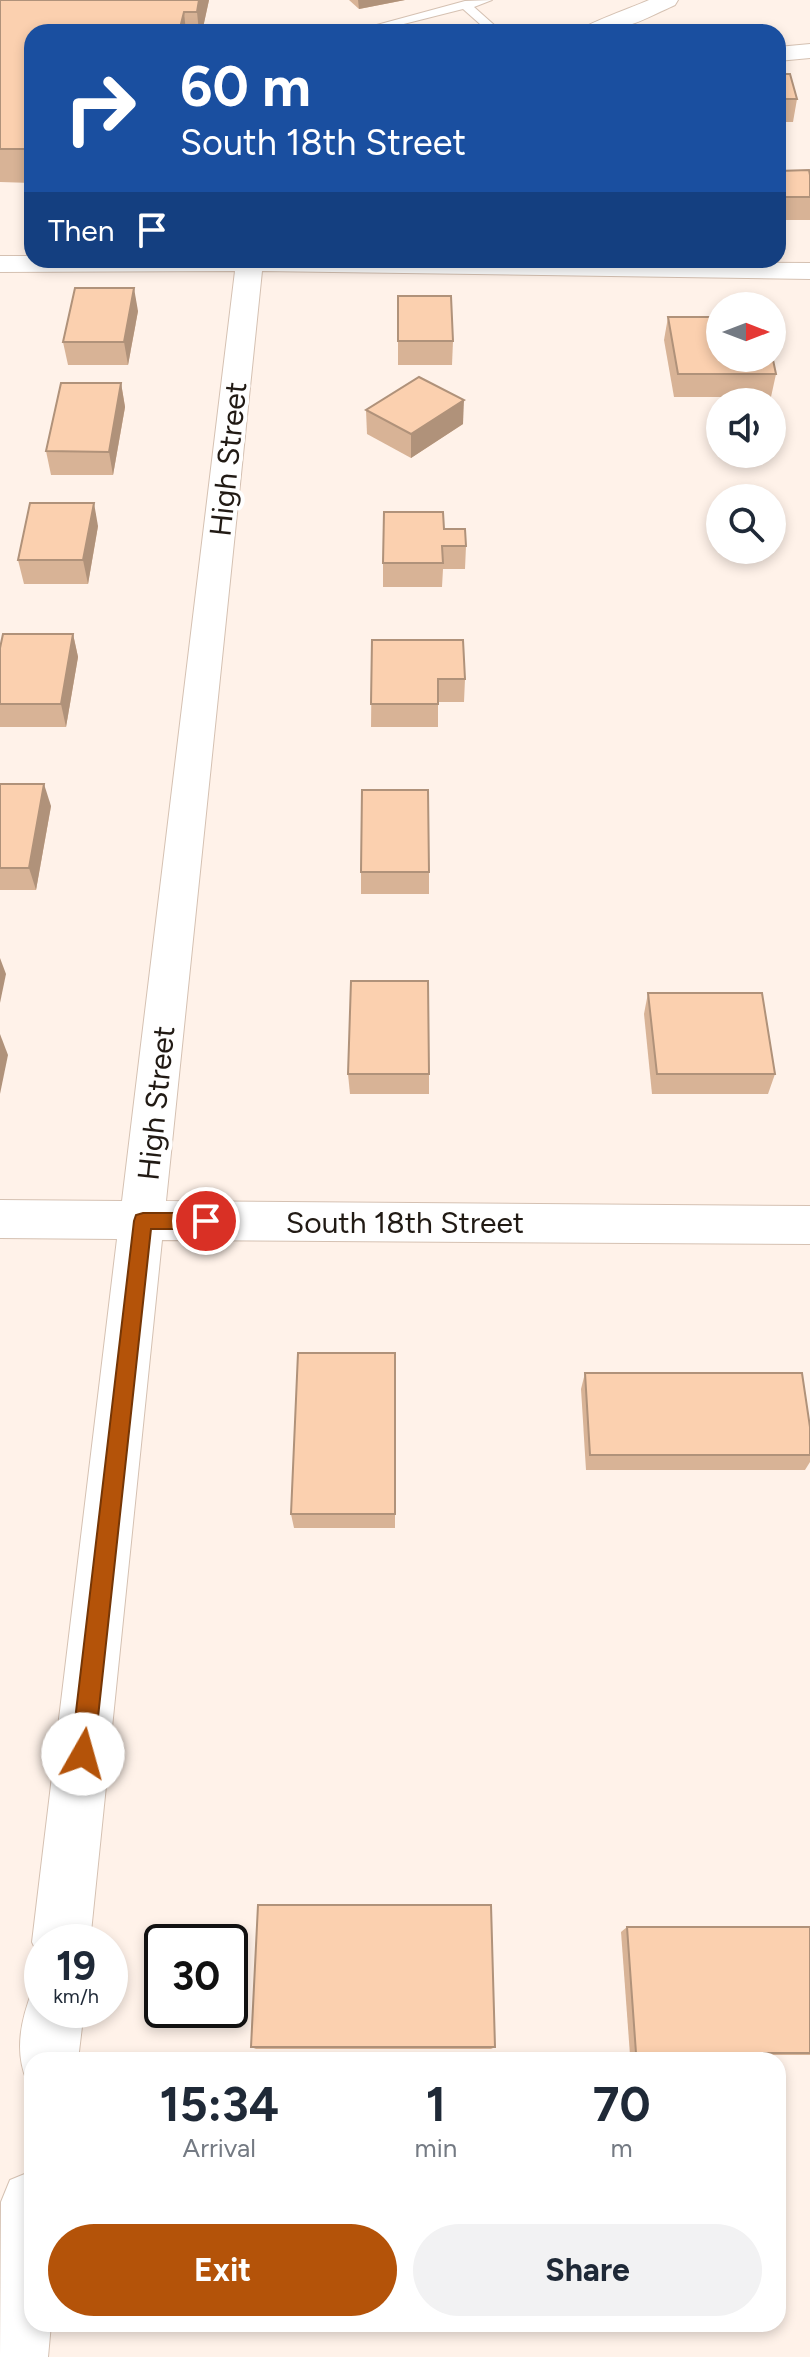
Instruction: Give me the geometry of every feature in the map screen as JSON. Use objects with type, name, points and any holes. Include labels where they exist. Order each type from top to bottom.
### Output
[{"type":"street","points":[[616,24],[658,1]]},
{"type":"street","points":[[786,53],[810,51]]},
{"type":"street","points":[[0,264],[24,264]]},
{"type":"street","name":"High Street","points":[[63,1924],[249,268]]},
{"type":"street","points":[[623,268],[810,271]]},
{"type":"street","name":"South 18th Street","points":[[0,1219],[810,1225]]},
{"type":"street","points":[[49,2052],[52,2028]]},
{"type":"street","points":[[15,2357],[24,2275]]},
{"type":"lane","points":[[389,24],[486,0]]},
{"type":"lane","points":[[465,5],[487,24]]},
{"type":"building","points":[[0,0],[199,0],[197,12],[184,12],[181,24],[24,24],[24,149],[0,149]]},
{"type":"building","points":[[786,74],[790,74],[797,99],[786,99]]},
{"type":"building","points":[[809,170],[810,197],[786,197],[786,171]]},
{"type":"building","points":[[75,288],[134,288],[124,342],[63,342]]},
{"type":"building","points":[[398,296],[451,296],[453,341],[398,341]]},
{"type":"building","points":[[668,317],[706,317],[706,372],[776,374],[678,374]]},
{"type":"building","points":[[419,377],[464,400],[411,434],[366,410]]},
{"type":"building","points":[[61,383],[121,383],[109,452],[46,451]]},
{"type":"building","points":[[30,503],[94,503],[83,560],[18,560]]},
{"type":"building","points":[[384,512],[443,512],[444,529],[465,529],[466,546],[442,546],[443,563],[383,563]]},
{"type":"building","points":[[3,634],[73,634],[61,704],[0,704]]},
{"type":"building","points":[[372,640],[463,640],[465,679],[438,679],[438,704],[371,704]]},
{"type":"building","points":[[0,784],[44,784],[29,868],[0,868]]},
{"type":"building","points":[[362,790],[428,790],[429,872],[361,872]]},
{"type":"building","points":[[351,981],[428,981],[429,1074],[348,1074]]},
{"type":"building","points":[[648,993],[762,993],[775,1074],[657,1074]]},
{"type":"building","points":[[298,1353],[395,1353],[395,1514],[291,1514]]},
{"type":"building","points":[[585,1373],[802,1373],[810,1427],[810,1455],[590,1455]]},
{"type":"building","points":[[258,1905],[491,1905],[495,2047],[251,2047]]},
{"type":"building","points":[[627,1927],[810,1927],[810,2053],[636,2052]]},
{"type":"route","points":[[83,1754],[143,1221],[206,1221]]}]
